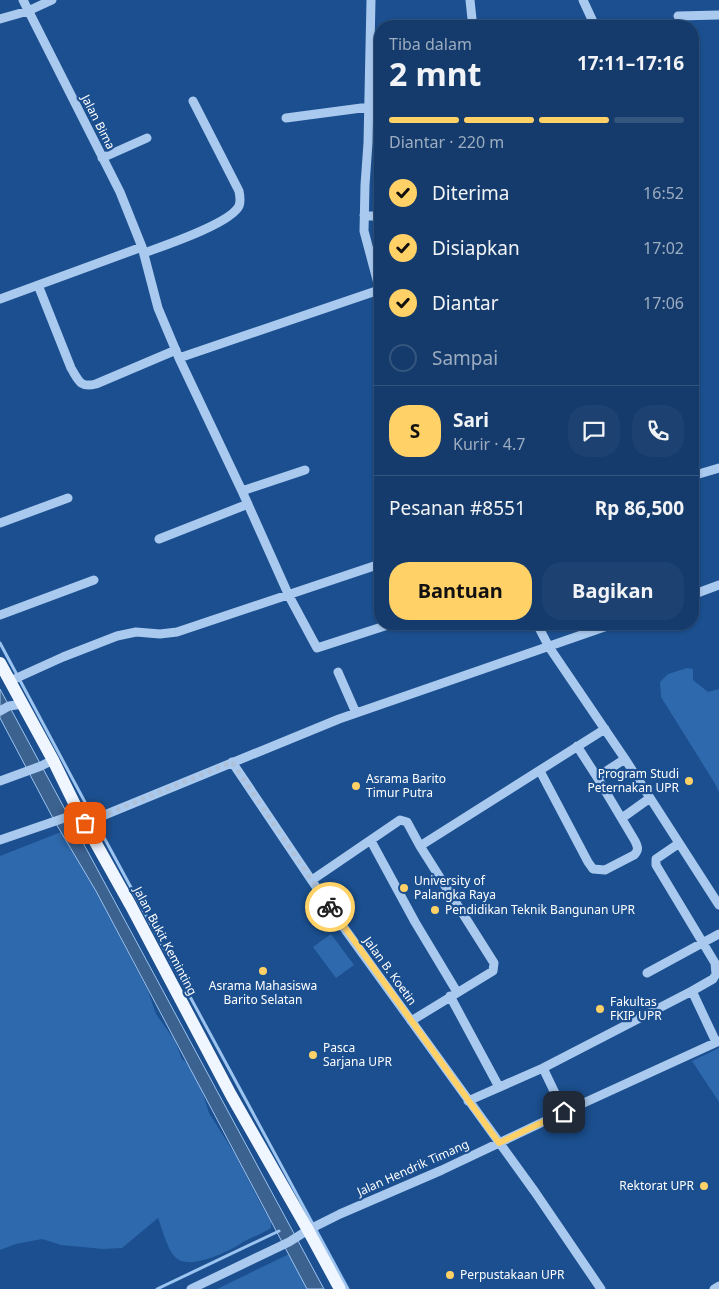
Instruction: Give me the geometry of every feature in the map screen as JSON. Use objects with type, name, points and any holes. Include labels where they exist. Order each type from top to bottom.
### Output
[{"type":"main road","name":"Jalan Bukit Keminting","points":[[0,664],[23,704],[47,763],[131,906],[304,1233],[340,1289]]},
{"type":"street","name":"Jalan Bima","points":[[23,0],[120,192],[143,250],[158,308],[177,354],[289,596],[317,648],[374,630]]},
{"type":"street","points":[[0,19],[28,11],[52,0]]},
{"type":"street","points":[[371,0],[364,231],[374,269]]},
{"type":"street","points":[[470,0],[472,19]]},
{"type":"street","points":[[583,0],[591,20]]},
{"type":"street","points":[[678,16],[719,15]]},
{"type":"street","points":[[0,299],[143,250],[181,239],[233,213],[239,206],[241,198],[239,191],[193,101]]},
{"type":"street","points":[[286,118],[369,108]]},
{"type":"street","points":[[102,158],[147,138]]},
{"type":"street","points":[[364,216],[374,216]]},
{"type":"street","points":[[38,285],[71,368],[78,380],[83,385],[88,386],[177,354],[374,292]]},
{"type":"street","points":[[699,474],[719,468]]},
{"type":"street","points":[[242,492],[305,470]]},
{"type":"street","points":[[0,523],[68,498]]},
{"type":"street","points":[[159,539],[248,504]]},
{"type":"street","points":[[10,681],[63,657],[117,636],[136,632],[160,634],[177,632],[374,566]]},
{"type":"street","points":[[0,615],[94,580]]},
{"type":"street","points":[[699,592],[719,585]]},
{"type":"street","points":[[540,630],[549,647],[626,759],[678,844],[719,905]]},
{"type":"street","points":[[0,840],[55,822],[78,817],[232,762],[356,714],[596,630]]},
{"type":"street","points":[[338,672],[356,714]]},
{"type":"street","points":[[0,710],[9,706],[23,704]]},
{"type":"street","points":[[420,846],[605,729]]},
{"type":"street","points":[[540,771],[593,869],[605,870],[634,855],[638,851],[635,840],[577,746]]},
{"type":"street","points":[[597,777],[626,759]]},
{"type":"street","name":"Jalan B. Koetin","points":[[232,762],[347,932],[535,1192],[601,1289]]},
{"type":"street","points":[[0,780],[47,763]]},
{"type":"street","points":[[622,818],[650,798]]},
{"type":"street","points":[[312,880],[400,820],[407,822],[420,846],[494,962],[493,972],[411,1021]]},
{"type":"street","points":[[371,841],[454,994],[499,1086]]},
{"type":"street","points":[[468,1100],[543,1068],[713,979],[716,974],[714,963],[656,865],[656,859],[678,844]]},
{"type":"street","points":[[647,973],[719,934]]},
{"type":"street","points":[[692,991],[718,1041]]},
{"type":"street","name":"Jalan Hendrik Timang","points":[[191,1289],[290,1242],[364,1203],[442,1170],[718,1041]]},
{"type":"street","points":[[543,1068],[564,1112]]},
{"type":"street","points":[[714,1289],[719,1286]]},
{"type":"shaded area","points":[[687,668],[693,669],[693,680],[708,692],[719,689],[719,792],[661,697],[660,682],[668,674]]},
{"type":"shaded area","points":[[0,689],[324,1289],[307,1289],[96,891],[55,822],[0,718]]},
{"type":"shaded area","points":[[61,832],[96,891],[148,991],[156,1014],[175,1041],[182,1059],[187,1063],[199,1081],[209,1113],[236,1156],[271,1222],[271,1228],[268,1230],[227,1251],[204,1260],[187,1262],[180,1261],[175,1257],[167,1244],[158,1218],[122,1248],[103,1249],[61,1245],[42,1239],[16,1244],[0,1250],[0,856]]},
{"type":"shaded area","points":[[331,934],[354,965],[336,978],[313,947]]},
{"type":"shaded area","points":[[719,1048],[719,1102],[692,1061]]},
{"type":"shaded area","points":[[289,1254],[307,1289],[217,1289]]},
{"type":"waterway","points":[[0,643],[348,1289]]},
{"type":"waterway","points":[[157,1289],[279,1231]]},
{"type":"way so far","points":[[85,823],[232,762],[330,907]]},
{"type":"place","name":"Program Studi Peternakan UPR","points":[[689,781]]},
{"type":"place","name":"Asrama Barito Timur Putra","points":[[356,786]]},
{"type":"place","name":"University of Palangka Raya","points":[[404,888]]},
{"type":"place","name":"Pendidikan Teknik Bangunan UPR","points":[[435,910]]},
{"type":"place","name":"Asrama Mahasiswa Barito Selatan","points":[[263,971]]},
{"type":"place","name":"Fakultas FKIP UPR","points":[[600,1009]]},
{"type":"place","name":"Pasca Sarjana UPR","points":[[313,1055]]},
{"type":"place","name":"Rektorat UPR","points":[[704,1186]]},
{"type":"place","name":"Perpustakaan UPR","points":[[450,1275]]},
{"type":"route","points":[[330,907],[499,1143],[564,1112]]}]
